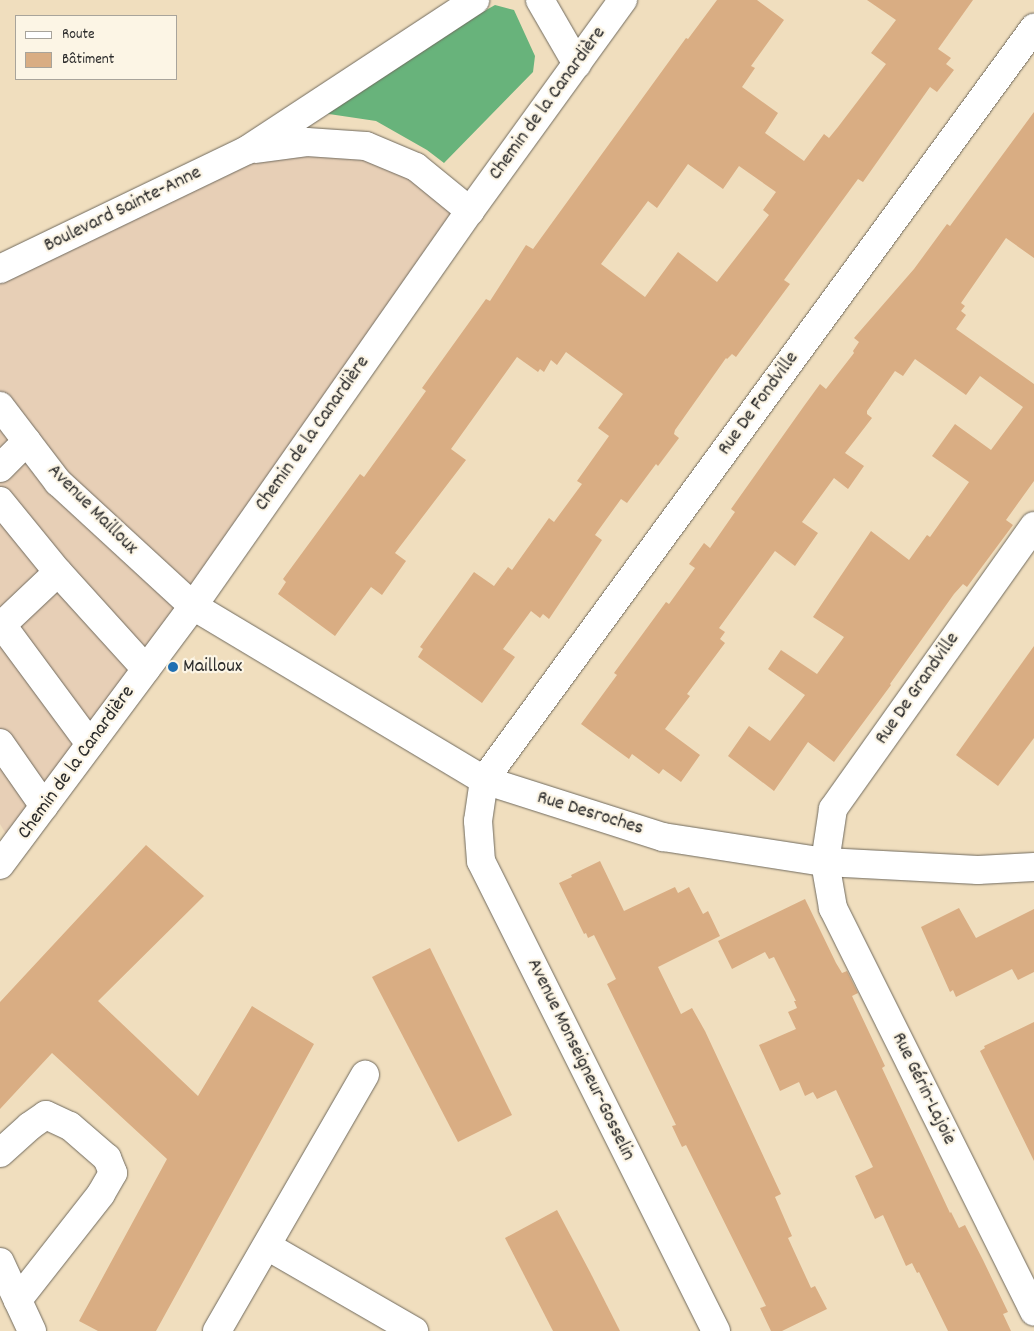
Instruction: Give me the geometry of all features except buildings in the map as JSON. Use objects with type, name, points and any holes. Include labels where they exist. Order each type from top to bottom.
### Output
[{"type":"street","name":"Boulevard Sainte-Anne","points":[[0,269],[247,150],[475,0]]},
{"type":"street","points":[[540,0],[577,64]]},
{"type":"street","name":"Chemin de la Canardière","points":[[0,865],[193,606],[470,211],[623,0]]},
{"type":"street","name":"Rue De Fondville","points":[[484,780],[1034,28]]},
{"type":"street","name":"Boulevard Sainte-Anne","points":[[247,150],[307,142],[366,146],[416,167],[470,211]]},
{"type":"street","name":"Avenue Mailloux","points":[[0,406],[58,482],[193,606]]},
{"type":"street","points":[[0,468],[27,441]]},
{"type":"street","points":[[0,501],[58,572],[146,670]]},
{"type":"street","name":"Rue De Grandville","points":[[825,862],[833,808],[1034,526]]},
{"type":"street","points":[[58,572],[2,625],[90,744]]},
{"type":"street","name":"Rue Desroches","points":[[193,606],[484,780],[664,837],[825,862],[978,870],[1034,867]]},
{"type":"street","points":[[0,743],[44,806]]},
{"type":"street","name":"Avenue Monseigneur-Gosselin","points":[[484,780],[478,821],[482,861],[716,1331]]},
{"type":"street","name":"Rue Gérin-Lajoie","points":[[825,862],[833,908],[1034,1312]]},
{"type":"street","points":[[218,1331],[365,1075]]},
{"type":"street","points":[[0,1153],[30,1126],[46,1115],[70,1126],[107,1158],[113,1173],[101,1194],[18,1300]]},
{"type":"street","points":[[267,1246],[414,1331]]},
{"type":"street","points":[[0,1262],[32,1331]]},
{"type":"shaded area","points":[[366,146],[470,211],[14,848],[0,824],[0,269],[247,150]]},
{"type":"green space","points":[[495,5],[514,10],[535,56],[533,72],[444,163],[427,150],[376,121],[329,114],[300,116]]},
{"type":"place","name":"Mailloux","points":[[173,667]]}]
